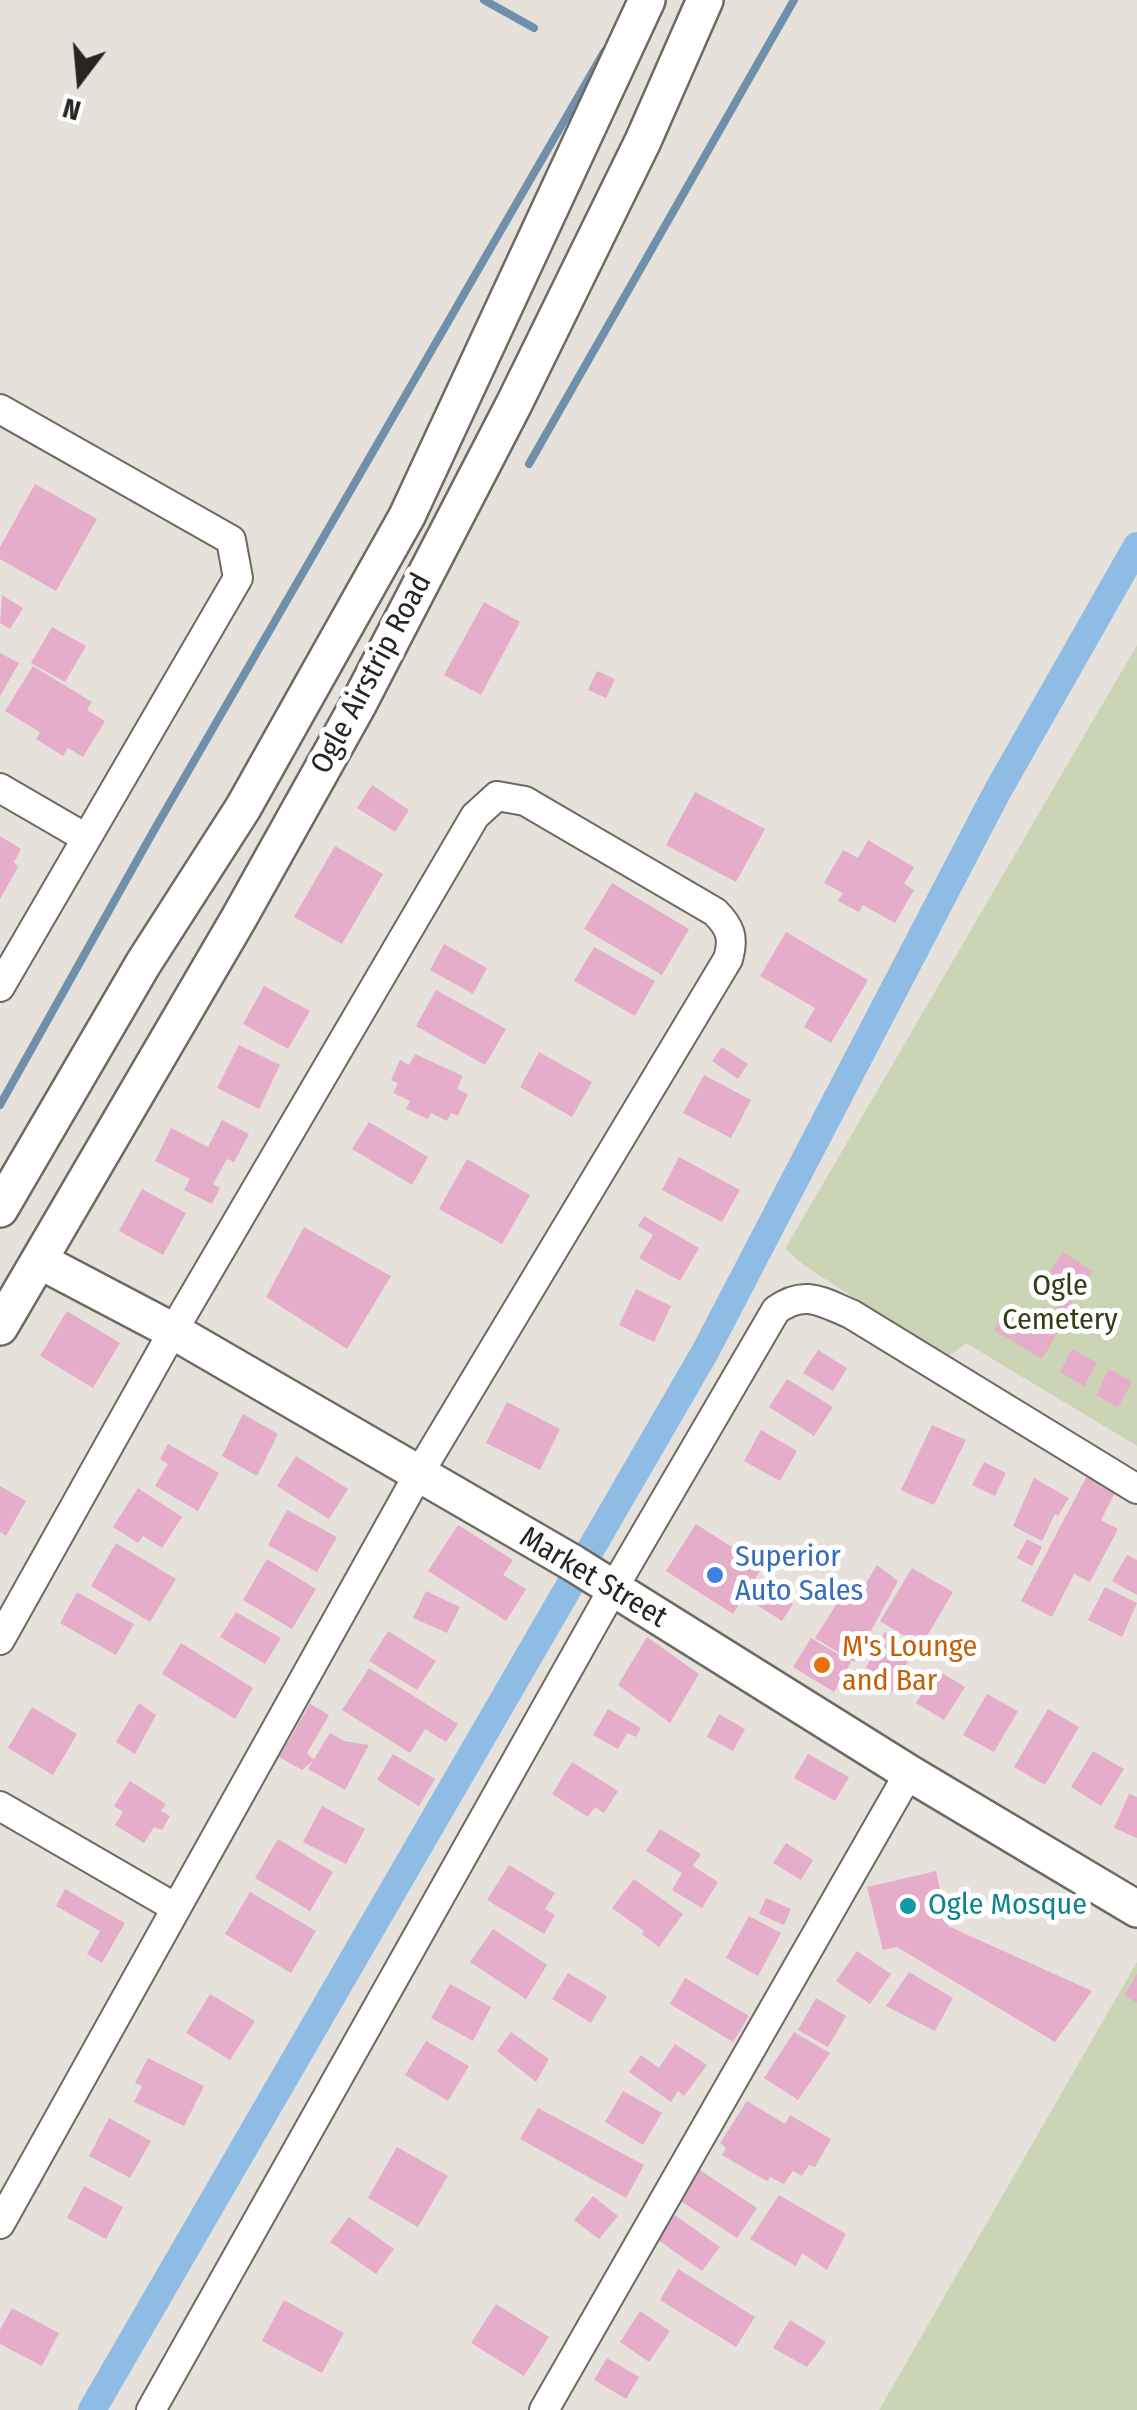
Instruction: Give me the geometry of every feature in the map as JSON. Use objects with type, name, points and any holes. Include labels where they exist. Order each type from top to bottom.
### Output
[{"type":"street","name":"Ogle Airstrip Road","points":[[0,1209],[10,1164],[243,808],[406,516],[646,0]]},
{"type":"street","name":"Ogle Airstrip Road","points":[[0,1327],[248,903],[358,705],[514,404],[643,140],[704,0]]},
{"type":"street","points":[[0,409],[231,540],[238,578],[0,987]]},
{"type":"street","points":[[0,788],[86,838]]},
{"type":"street","points":[[0,1640],[172,1331],[475,816],[497,796],[511,796],[715,912],[732,933],[728,960],[418,1475],[0,2224]]},
{"type":"street","name":"Market Street","points":[[40,1261],[172,1331],[596,1577],[908,1773],[1137,1909]]},
{"type":"street","points":[[150,2410],[596,1577],[776,1310],[792,1299],[809,1299],[852,1314],[1137,1489]]},
{"type":"street","points":[[544,2410],[908,1773]]},
{"type":"street","points":[[0,1806],[176,1908]]},
{"type":"green space","name":"Ogle Cemetery","points":[[1137,645],[1137,1446],[966,1343],[947,1358],[785,1249]]},
{"type":"green space","points":[[1137,1962],[1137,2410],[879,2410]]},
{"type":"building","points":[[35,484],[97,519],[56,591],[0,559],[0,547]]},
{"type":"building","points":[[2,595],[23,608],[10,629],[0,623]]},
{"type":"building","points":[[484,602],[520,622],[481,695],[444,675]]},
{"type":"building","points":[[52,627],[86,646],[65,682],[31,663]]},
{"type":"building","points":[[0,653],[19,663],[0,696]]},
{"type":"building","points":[[33,666],[92,702],[87,710],[105,721],[83,757],[68,748],[63,756],[36,739],[40,732],[5,711]]},
{"type":"building","points":[[597,671],[615,679],[606,698],[588,690]]},
{"type":"building","points":[[372,785],[409,810],[395,832],[357,808]]},
{"type":"building","points":[[695,792],[765,829],[736,882],[666,845]]},
{"type":"building","points":[[0,836],[21,849],[14,862],[18,867],[0,899]]},
{"type":"building","points":[[868,840],[914,867],[904,884],[914,890],[895,923],[863,905],[859,912],[838,901],[843,893],[824,883],[843,850],[858,858]]},
{"type":"building","points":[[335,846],[383,874],[342,944],[294,917]]},
{"type":"building","points":[[612,883],[689,929],[662,975],[584,929]]},
{"type":"building","points":[[786,932],[868,980],[831,1043],[804,1027],[815,1008],[760,976]]},
{"type":"building","points":[[444,944],[487,968],[473,994],[430,970]]},
{"type":"building","points":[[594,947],[655,981],[635,1016],[574,981]]},
{"type":"building","points":[[264,986],[310,1011],[288,1049],[243,1024]]},
{"type":"building","points":[[436,990],[506,1029],[485,1065],[416,1026]]},
{"type":"building","points":[[239,1045],[280,1065],[259,1109],[217,1088]]},
{"type":"building","points":[[722,1047],[748,1064],[738,1079],[712,1061]]},
{"type":"building","points":[[539,1052],[592,1082],[572,1117],[520,1087]]},
{"type":"building","points":[[415,1054],[463,1076],[457,1089],[468,1094],[458,1116],[451,1113],[447,1121],[431,1113],[428,1119],[406,1109],[410,1101],[393,1093],[398,1083],[391,1080],[400,1060],[409,1065]]},
{"type":"building","points":[[704,1075],[751,1100],[731,1138],[683,1113]]},
{"type":"building","points":[[222,1120],[249,1134],[234,1162],[227,1159],[213,1184],[220,1188],[212,1204],[184,1190],[190,1179],[155,1161],[171,1128],[208,1147]]},
{"type":"building","points":[[369,1122],[428,1157],[412,1185],[352,1149]]},
{"type":"building","points":[[679,1157],[740,1190],[722,1222],[662,1190]]},
{"type":"building","points":[[467,1159],[530,1195],[502,1244],[439,1209]]},
{"type":"building","points":[[142,1189],[186,1213],[163,1255],[119,1231]]},
{"type":"building","points":[[644,1216],[699,1248],[680,1281],[639,1258],[653,1235],[638,1226]]},
{"type":"building","points":[[304,1227],[391,1276],[347,1349],[266,1297]]},
{"type":"building","points":[[1063,1252],[1092,1271],[1065,1312],[1036,1293]]},
{"type":"building","points":[[636,1289],[671,1306],[654,1342],[619,1325]]},
{"type":"building","points":[[1011,1303],[1058,1332],[1042,1359],[994,1330]]},
{"type":"building","points":[[67,1311],[120,1343],[93,1388],[40,1356]]},
{"type":"building","points":[[1072,1349],[1097,1363],[1084,1386],[1060,1372]]},
{"type":"building","points":[[818,1350],[847,1368],[833,1391],[803,1373]]},
{"type":"building","points":[[1109,1369],[1132,1382],[1118,1407],[1096,1395]]},
{"type":"building","points":[[787,1379],[833,1407],[814,1436],[769,1407]]},
{"type":"building","points":[[507,1402],[560,1429],[540,1470],[486,1443]]},
{"type":"building","points":[[243,1414],[278,1434],[257,1476],[222,1456]]},
{"type":"building","points":[[932,1425],[966,1440],[934,1505],[901,1490]]},
{"type":"building","points":[[761,1430],[797,1451],[780,1481],[744,1461]]},
{"type":"building","points":[[168,1444],[219,1473],[198,1511],[155,1486],[168,1464],[160,1459]]},
{"type":"building","points":[[296,1456],[348,1489],[329,1519],[277,1486]]},
{"type":"building","points":[[984,1462],[1006,1473],[995,1496],[972,1485]]},
{"type":"building","points":[[1087,1476],[1116,1491],[1101,1520],[1118,1529],[1090,1582],[1074,1574],[1052,1617],[1021,1601]]},
{"type":"building","points":[[1034,1478],[1069,1498],[1058,1516],[1055,1514],[1042,1541],[1013,1526]]},
{"type":"building","points":[[0,1486],[26,1501],[6,1536],[0,1532]]},
{"type":"building","points":[[138,1488],[182,1517],[162,1548],[143,1536],[138,1543],[113,1527]]},
{"type":"building","points":[[287,1510],[337,1537],[317,1572],[268,1545]]},
{"type":"building","name":"Superior Auto Sales","points":[[696,1524],[763,1567],[755,1579],[793,1604],[782,1621],[744,1597],[733,1614],[666,1571]]},
{"type":"building","points":[[458,1525],[513,1560],[503,1575],[526,1589],[506,1621],[428,1571]]},
{"type":"building","points":[[1027,1539],[1042,1547],[1032,1566],[1017,1558]]},
{"type":"building","points":[[116,1543],[176,1579],[150,1622],[91,1586]]},
{"type":"building","points":[[1127,1555],[1137,1560],[1137,1595],[1112,1581]]},
{"type":"building","points":[[267,1559],[316,1589],[292,1629],[243,1600]]},
{"type":"building","points":[[877,1565],[898,1581],[854,1662],[815,1638],[848,1586],[860,1593]]},
{"type":"building","points":[[912,1568],[953,1592],[921,1646],[880,1621]]},
{"type":"building","points":[[1105,1587],[1137,1603],[1122,1637],[1088,1620]]},
{"type":"building","points":[[426,1591],[460,1607],[447,1633],[413,1618]]},
{"type":"building","points":[[77,1592],[134,1624],[116,1655],[60,1623]]},
{"type":"building","points":[[236,1612],[281,1638],[265,1664],[220,1637]]},
{"type":"building","points":[[388,1631],[436,1661],[417,1690],[369,1661]]},
{"type":"building","points":[[885,1632],[915,1648],[891,1694],[860,1679]]},
{"type":"building","points":[[647,1637],[699,1674],[670,1723],[618,1685]]},
{"type":"building","name":"M's Lounge and Bar","points":[[811,1638],[851,1662],[834,1692],[793,1667]]},
{"type":"building","points":[[181,1643],[253,1688],[235,1719],[162,1674]]},
{"type":"building","points":[[369,1668],[458,1724],[446,1742],[425,1729],[410,1753],[342,1710]]},
{"type":"building","points":[[937,1670],[965,1687],[944,1720],[916,1703]]},
{"type":"building","points":[[987,1694],[1018,1711],[994,1752],[963,1735]]},
{"type":"building","points":[[139,1703],[156,1715],[135,1754],[116,1742]]},
{"type":"building","points":[[310,1704],[329,1715],[307,1753],[314,1760],[302,1770],[279,1757]]},
{"type":"building","points":[[32,1707],[77,1734],[53,1775],[8,1748]]},
{"type":"building","points":[[608,1709],[641,1728],[636,1737],[627,1733],[618,1749],[593,1735]]},
{"type":"building","points":[[1048,1709],[1079,1727],[1045,1785],[1014,1767]]},
{"type":"building","points":[[719,1714],[745,1729],[733,1751],[707,1737]]},
{"type":"building","points":[[330,1733],[344,1741],[369,1745],[345,1790],[308,1769]]},
{"type":"building","points":[[1093,1751],[1124,1769],[1101,1806],[1071,1787]]},
{"type":"building","points":[[393,1754],[435,1779],[419,1806],[377,1780]]},
{"type":"building","points":[[808,1754],[849,1777],[835,1801],[794,1778]]},
{"type":"building","points":[[572,1762],[618,1791],[604,1813],[595,1807],[588,1817],[552,1794]]},
{"type":"building","points":[[130,1781],[166,1804],[161,1811],[170,1816],[162,1830],[154,1827],[144,1843],[115,1825],[123,1812],[114,1806]]},
{"type":"building","points":[[1129,1794],[1137,1797],[1137,1838],[1114,1828]]},
{"type":"building","points":[[322,1806],[365,1829],[346,1864],[303,1842]]},
{"type":"building","points":[[660,1829],[701,1854],[693,1866],[718,1882],[702,1908],[672,1890],[682,1873],[646,1851]]},
{"type":"building","points":[[278,1839],[333,1872],[310,1911],[255,1878]]},
{"type":"building","points":[[786,1843],[813,1860],[801,1880],[773,1863]]},
{"type":"building","points":[[509,1865],[555,1893],[545,1909],[555,1915],[544,1934],[487,1900]]},
{"type":"building","points":[[936,1871],[948,1926],[1092,1991],[1055,2042],[897,1947],[883,1950],[867,1887]]},
{"type":"building","points":[[634,1879],[683,1914],[659,1947],[612,1908]]},
{"type":"building","points":[[65,1889],[125,1923],[102,1963],[87,1954],[100,1931],[56,1906]]},
{"type":"building","points":[[250,1892],[316,1931],[291,1973],[225,1934]]},
{"type":"building","points":[[766,1898],[791,1909],[784,1925],[759,1914]]},
{"type":"building","points":[[749,1916],[781,1933],[758,1976],[726,1958]]},
{"type":"building","points":[[493,1929],[547,1965],[526,1999],[470,1962]]},
{"type":"building","points":[[857,1951],[891,1974],[870,2004],[836,1981]]},
{"type":"building","points":[[909,1972],[953,1998],[935,2031],[886,2006]]},
{"type":"building","points":[[568,1973],[607,1996],[591,2023],[552,1999]]},
{"type":"building","points":[[1137,1974],[1137,2003],[1124,1995]]},
{"type":"building","points":[[685,1978],[749,2016],[733,2042],[670,2004]]},
{"type":"building","points":[[450,1984],[491,2007],[473,2041],[431,2018]]},
{"type":"building","points":[[210,1994],[255,2021],[230,2060],[186,2033]]},
{"type":"building","points":[[816,1998],[846,2016],[828,2047],[798,2030]]},
{"type":"building","points":[[511,2032],[549,2059],[536,2082],[497,2051]]},
{"type":"building","points":[[794,2032],[830,2053],[798,2100],[764,2078]]},
{"type":"building","points":[[426,2041],[469,2066],[448,2101],[405,2075]]},
{"type":"building","points":[[675,2044],[707,2065],[684,2096],[678,2091],[671,2102],[629,2072],[641,2055],[659,2068]]},
{"type":"building","points":[[148,2058],[204,2086],[184,2126],[134,2102],[142,2086],[135,2083]]},
{"type":"building","points":[[623,2091],[662,2113],[643,2145],[605,2122]]},
{"type":"building","points":[[747,2101],[785,2124],[790,2115],[831,2139],[815,2167],[809,2165],[802,2176],[793,2171],[784,2184],[770,2177],[768,2181],[763,2179],[722,2155],[726,2148],[720,2143]]},
{"type":"building","points":[[538,2108],[644,2165],[626,2198],[520,2139]]},
{"type":"building","points":[[109,2118],[151,2141],[130,2178],[89,2156]]},
{"type":"building","points":[[397,2147],[448,2176],[418,2227],[368,2198]]},
{"type":"building","points":[[697,2168],[757,2208],[737,2238],[676,2198]]},
{"type":"building","points":[[84,2186],[123,2207],[106,2239],[67,2218]]},
{"type":"building","points":[[779,2195],[846,2234],[827,2270],[802,2253],[796,2266],[750,2239]]},
{"type":"building","points":[[593,2196],[618,2216],[599,2239],[574,2220]]},
{"type":"building","points":[[669,2211],[720,2247],[702,2271],[651,2235]]},
{"type":"building","points":[[349,2217],[394,2249],[376,2274],[330,2242]]},
{"type":"building","points":[[678,2269],[755,2317],[736,2347],[660,2300]]},
{"type":"building","points":[[284,2300],[344,2333],[322,2373],[262,2341]]},
{"type":"building","points":[[496,2304],[549,2337],[524,2376],[471,2343]]},
{"type":"building","points":[[12,2308],[59,2333],[42,2366],[0,2344],[0,2330]]},
{"type":"building","points":[[640,2311],[670,2331],[649,2362],[620,2342]]},
{"type":"building","points":[[790,2320],[826,2342],[807,2367],[773,2348]]},
{"type":"building","points":[[607,2358],[639,2377],[626,2399],[594,2380]]},
{"type":"waterway","points":[[484,0],[534,28]]},
{"type":"waterway","points":[[529,464],[794,0]]},
{"type":"waterway","points":[[0,1105],[153,832],[604,52]]},
{"type":"waterway","points":[[92,2410],[705,1352],[997,792],[1137,546]]},
{"type":"place","name":"Superior Auto Sales","points":[[715,1575]]},
{"type":"place","name":"M's Lounge and Bar","points":[[822,1665]]},
{"type":"place","name":"Ogle Mosque","points":[[908,1906]]}]
